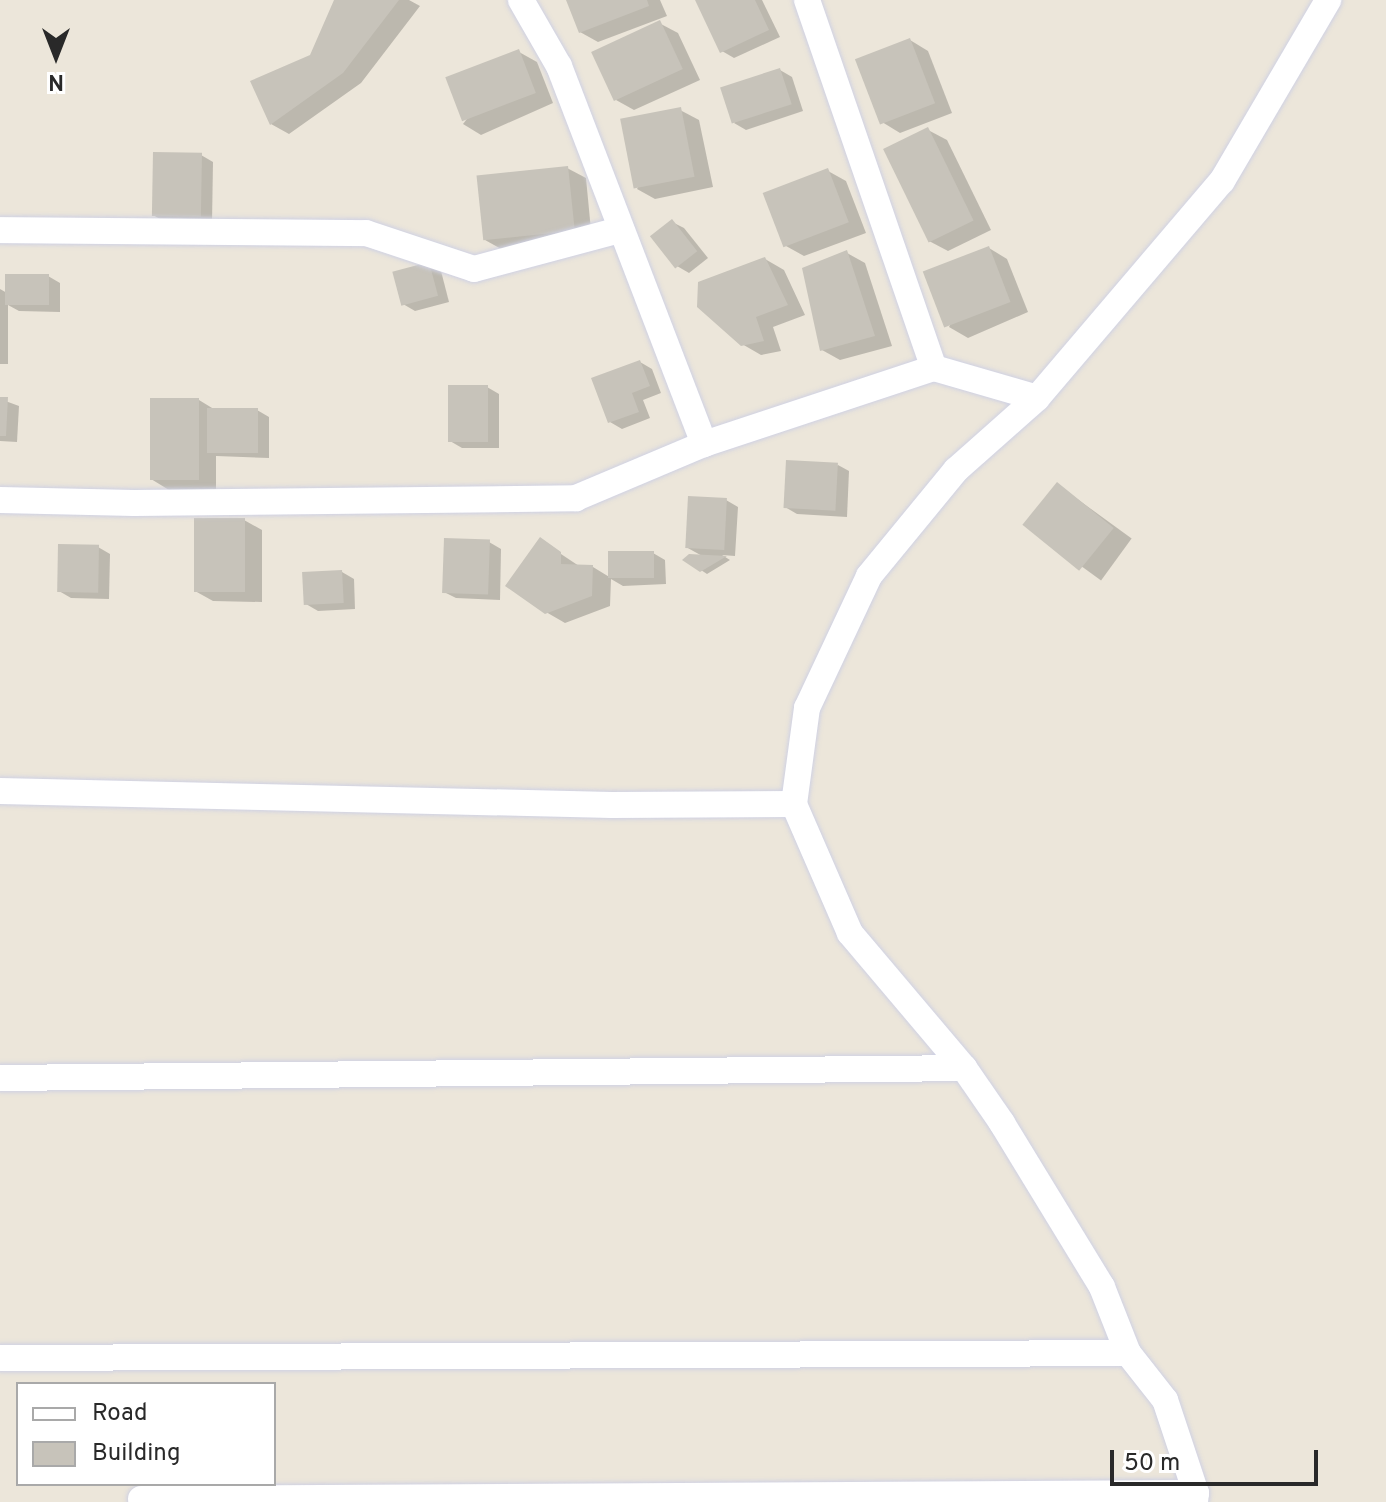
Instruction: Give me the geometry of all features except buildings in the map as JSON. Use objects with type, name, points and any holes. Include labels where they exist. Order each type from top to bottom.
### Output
[{"type":"street","points":[[521,0],[559,66],[704,444]]},
{"type":"street","points":[[807,0],[934,368]]},
{"type":"street","points":[[141,1499],[1196,1497],[1165,1400],[1128,1353],[1102,1287],[1050,1199],[964,1068],[850,933],[794,804],[807,708],[869,576],[956,470],[1037,398],[1222,181],[1328,0]]},
{"type":"street","points":[[0,230],[366,233],[474,269],[620,230]]},
{"type":"street","points":[[0,500],[134,503],[576,498],[704,444],[934,368],[1037,398]]},
{"type":"street","points":[[0,791],[612,805],[794,804]]},
{"type":"street","points":[[0,1078],[964,1068]]},
{"type":"street","points":[[0,1358],[1128,1353]]}]
